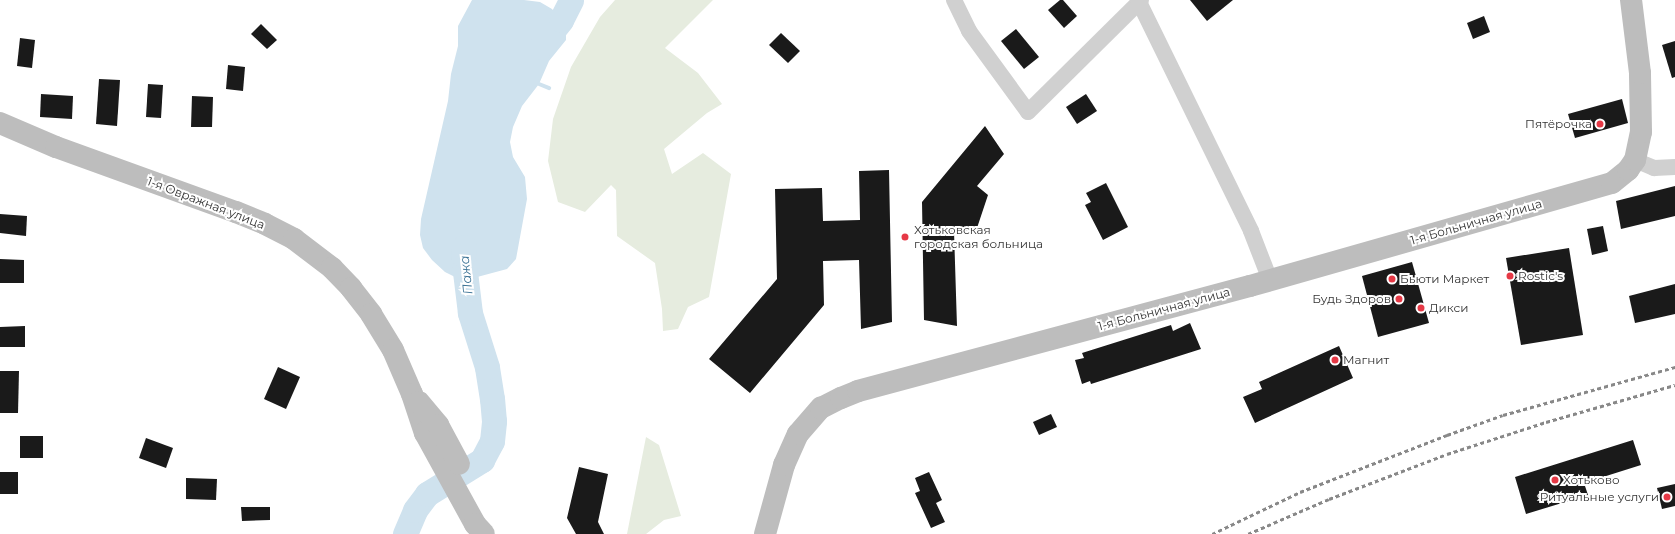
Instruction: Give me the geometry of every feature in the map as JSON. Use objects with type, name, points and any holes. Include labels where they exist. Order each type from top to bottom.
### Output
[{"type":"main road","points":[[1632,0],[1642,101],[1641,132],[1636,160]]},
{"type":"main road","name":"1-я Овражная улица","points":[[0,123],[56,147],[236,212],[294,239],[332,268],[351,288],[371,314],[393,350],[412,394],[485,528]]},
{"type":"main road","name":"1-я Больничная улица","points":[[765,534],[784,465],[798,434],[821,408],[841,398],[858,391],[1270,280],[1601,187],[1620,177],[1636,160]]},
{"type":"street","points":[[954,0],[969,32],[1028,112],[1140,1],[1251,231],[1270,280]]},
{"type":"street","points":[[1636,160],[1654,168],[1675,167]]},
{"type":"shaded area","points":[[615,0],[713,0],[665,48],[698,73],[722,104],[707,113],[664,149],[672,174],[703,153],[731,174],[709,297],[688,307],[678,329],[663,331],[662,309],[655,263],[617,236],[616,190],[611,185],[585,212],[558,202],[548,161],[553,119],[571,67],[600,17]]},
{"type":"shaded area","points":[[646,437],[659,445],[681,516],[664,520],[646,534],[627,534]]},
{"type":"water","points":[[472,0],[524,0],[540,2],[552,9],[561,20],[566,30],[566,40],[549,61],[539,84],[522,106],[513,127],[510,142],[513,157],[525,177],[527,199],[516,259],[507,269],[466,280],[459,279],[445,272],[432,260],[423,248],[420,235],[421,219],[448,101],[451,74],[458,46],[458,26]]},
{"type":"building","points":[[1060,0],[1063,0],[1077,16],[1064,28],[1048,10]]},
{"type":"building","points":[[1190,0],[1233,0],[1207,21]]},
{"type":"building","points":[[1484,16],[1490,32],[1473,39],[1467,23]]},
{"type":"building","points":[[261,24],[277,40],[267,49],[251,34]]},
{"type":"building","points":[[1016,29],[1039,57],[1024,69],[1001,41]]},
{"type":"building","points":[[781,33],[800,51],[788,63],[769,45]]},
{"type":"building","points":[[20,38],[35,40],[32,68],[17,66]]},
{"type":"building","points":[[1675,41],[1675,77],[1672,78],[1662,45]]},
{"type":"building","points":[[228,65],[245,67],[243,91],[226,89]]},
{"type":"building","points":[[99,79],[120,80],[117,126],[96,124]]},
{"type":"building","points":[[148,84],[163,85],[161,118],[146,117]]},
{"type":"building","points":[[41,94],[73,96],[72,119],[40,117]]},
{"type":"building","points":[[1086,94],[1097,111],[1077,124],[1066,107]]},
{"type":"building","points":[[192,96],[213,97],[212,127],[191,127]]},
{"type":"building","points":[[1622,99],[1628,123],[1575,138],[1568,114]]},
{"type":"building","points":[[985,126],[1004,154],[977,186],[988,195],[976,231],[954,231],[957,326],[924,320],[922,202]]},
{"type":"building","points":[[889,170],[892,322],[861,329],[859,260],[823,261],[824,305],[750,393],[709,359],[777,279],[775,189],[822,188],[823,221],[860,220],[859,171]]},
{"type":"building","points":[[1106,183],[1128,227],[1103,240],[1085,205],[1091,202],[1086,193]]},
{"type":"building","points":[[1675,186],[1675,216],[1621,229],[1616,201]]},
{"type":"building","points":[[0,214],[27,216],[26,236],[0,233]]},
{"type":"building","points":[[1603,226],[1608,251],[1592,255],[1587,229]]},
{"type":"building","points":[[1569,248],[1583,335],[1521,345],[1506,258]]},
{"type":"building","points":[[0,259],[24,260],[24,283],[0,283]]},
{"type":"building","points":[[1412,262],[1429,323],[1378,337],[1362,276]]},
{"type":"building","points":[[1675,284],[1675,314],[1635,323],[1629,296]]},
{"type":"building","points":[[1190,323],[1201,349],[1091,384],[1090,381],[1082,384],[1075,360],[1084,358],[1082,353],[1171,325],[1173,331]]},
{"type":"building","points":[[25,326],[25,347],[0,347],[0,327]]},
{"type":"building","points":[[1339,346],[1353,378],[1255,423],[1243,397],[1262,389],[1259,382]]},
{"type":"building","points":[[278,367],[300,377],[286,409],[264,399]]},
{"type":"building","points":[[0,371],[19,371],[18,413],[0,413]]},
{"type":"building","points":[[1051,414],[1057,427],[1039,435],[1033,422]]},
{"type":"building","points":[[20,436],[43,436],[43,458],[20,458]]},
{"type":"building","points":[[146,438],[173,448],[166,468],[139,458]]},
{"type":"building","name":"Хотьково","points":[[1633,440],[1641,465],[1584,483],[1588,495],[1526,514],[1515,477]]},
{"type":"building","points":[[579,467],[608,474],[598,522],[604,534],[576,534],[567,518]]},
{"type":"building","points":[[0,472],[18,472],[18,494],[0,494]]},
{"type":"building","points":[[929,472],[942,500],[936,503],[945,522],[931,528],[915,493],[920,491],[915,478]]},
{"type":"building","points":[[186,478],[217,479],[216,500],[186,499]]},
{"type":"building","name":"Ритуальные услуги","points":[[1675,484],[1675,506],[1662,509],[1657,488]]},
{"type":"building","points":[[241,507],[270,507],[270,520],[242,521]]},
{"type":"waterway","name":"Пажа","points":[[540,47],[561,20],[571,0]]},
{"type":"waterway","points":[[539,84],[549,88]]},
{"type":"waterway","name":"Пажа","points":[[405,534],[415,510],[427,494],[482,460],[492,441],[494,421],[492,399],[487,367],[470,313],[463,255],[464,247]]},
{"type":"railway","points":[[1212,534],[1300,492],[1447,435],[1503,415],[1675,367]]},
{"type":"railway","points":[[1248,534],[1329,499],[1447,454],[1546,422],[1675,385]]},
{"type":"place","name":"Пятёрочка","points":[[1600,124]]},
{"type":"place","name":"Хотьковская городская больница","points":[[905,237]]},
{"type":"place","name":"Rostic's","points":[[1510,276]]},
{"type":"place","name":"Бьюти Маркет","points":[[1392,279]]},
{"type":"place","name":"Будь Здоров","points":[[1399,299]]},
{"type":"place","name":"Дикси","points":[[1421,308]]},
{"type":"place","name":"Магнит","points":[[1335,360]]},
{"type":"place","name":"Хотьково","points":[[1555,480]]},
{"type":"place","name":"Ритуальные услуги","points":[[1667,497]]}]
